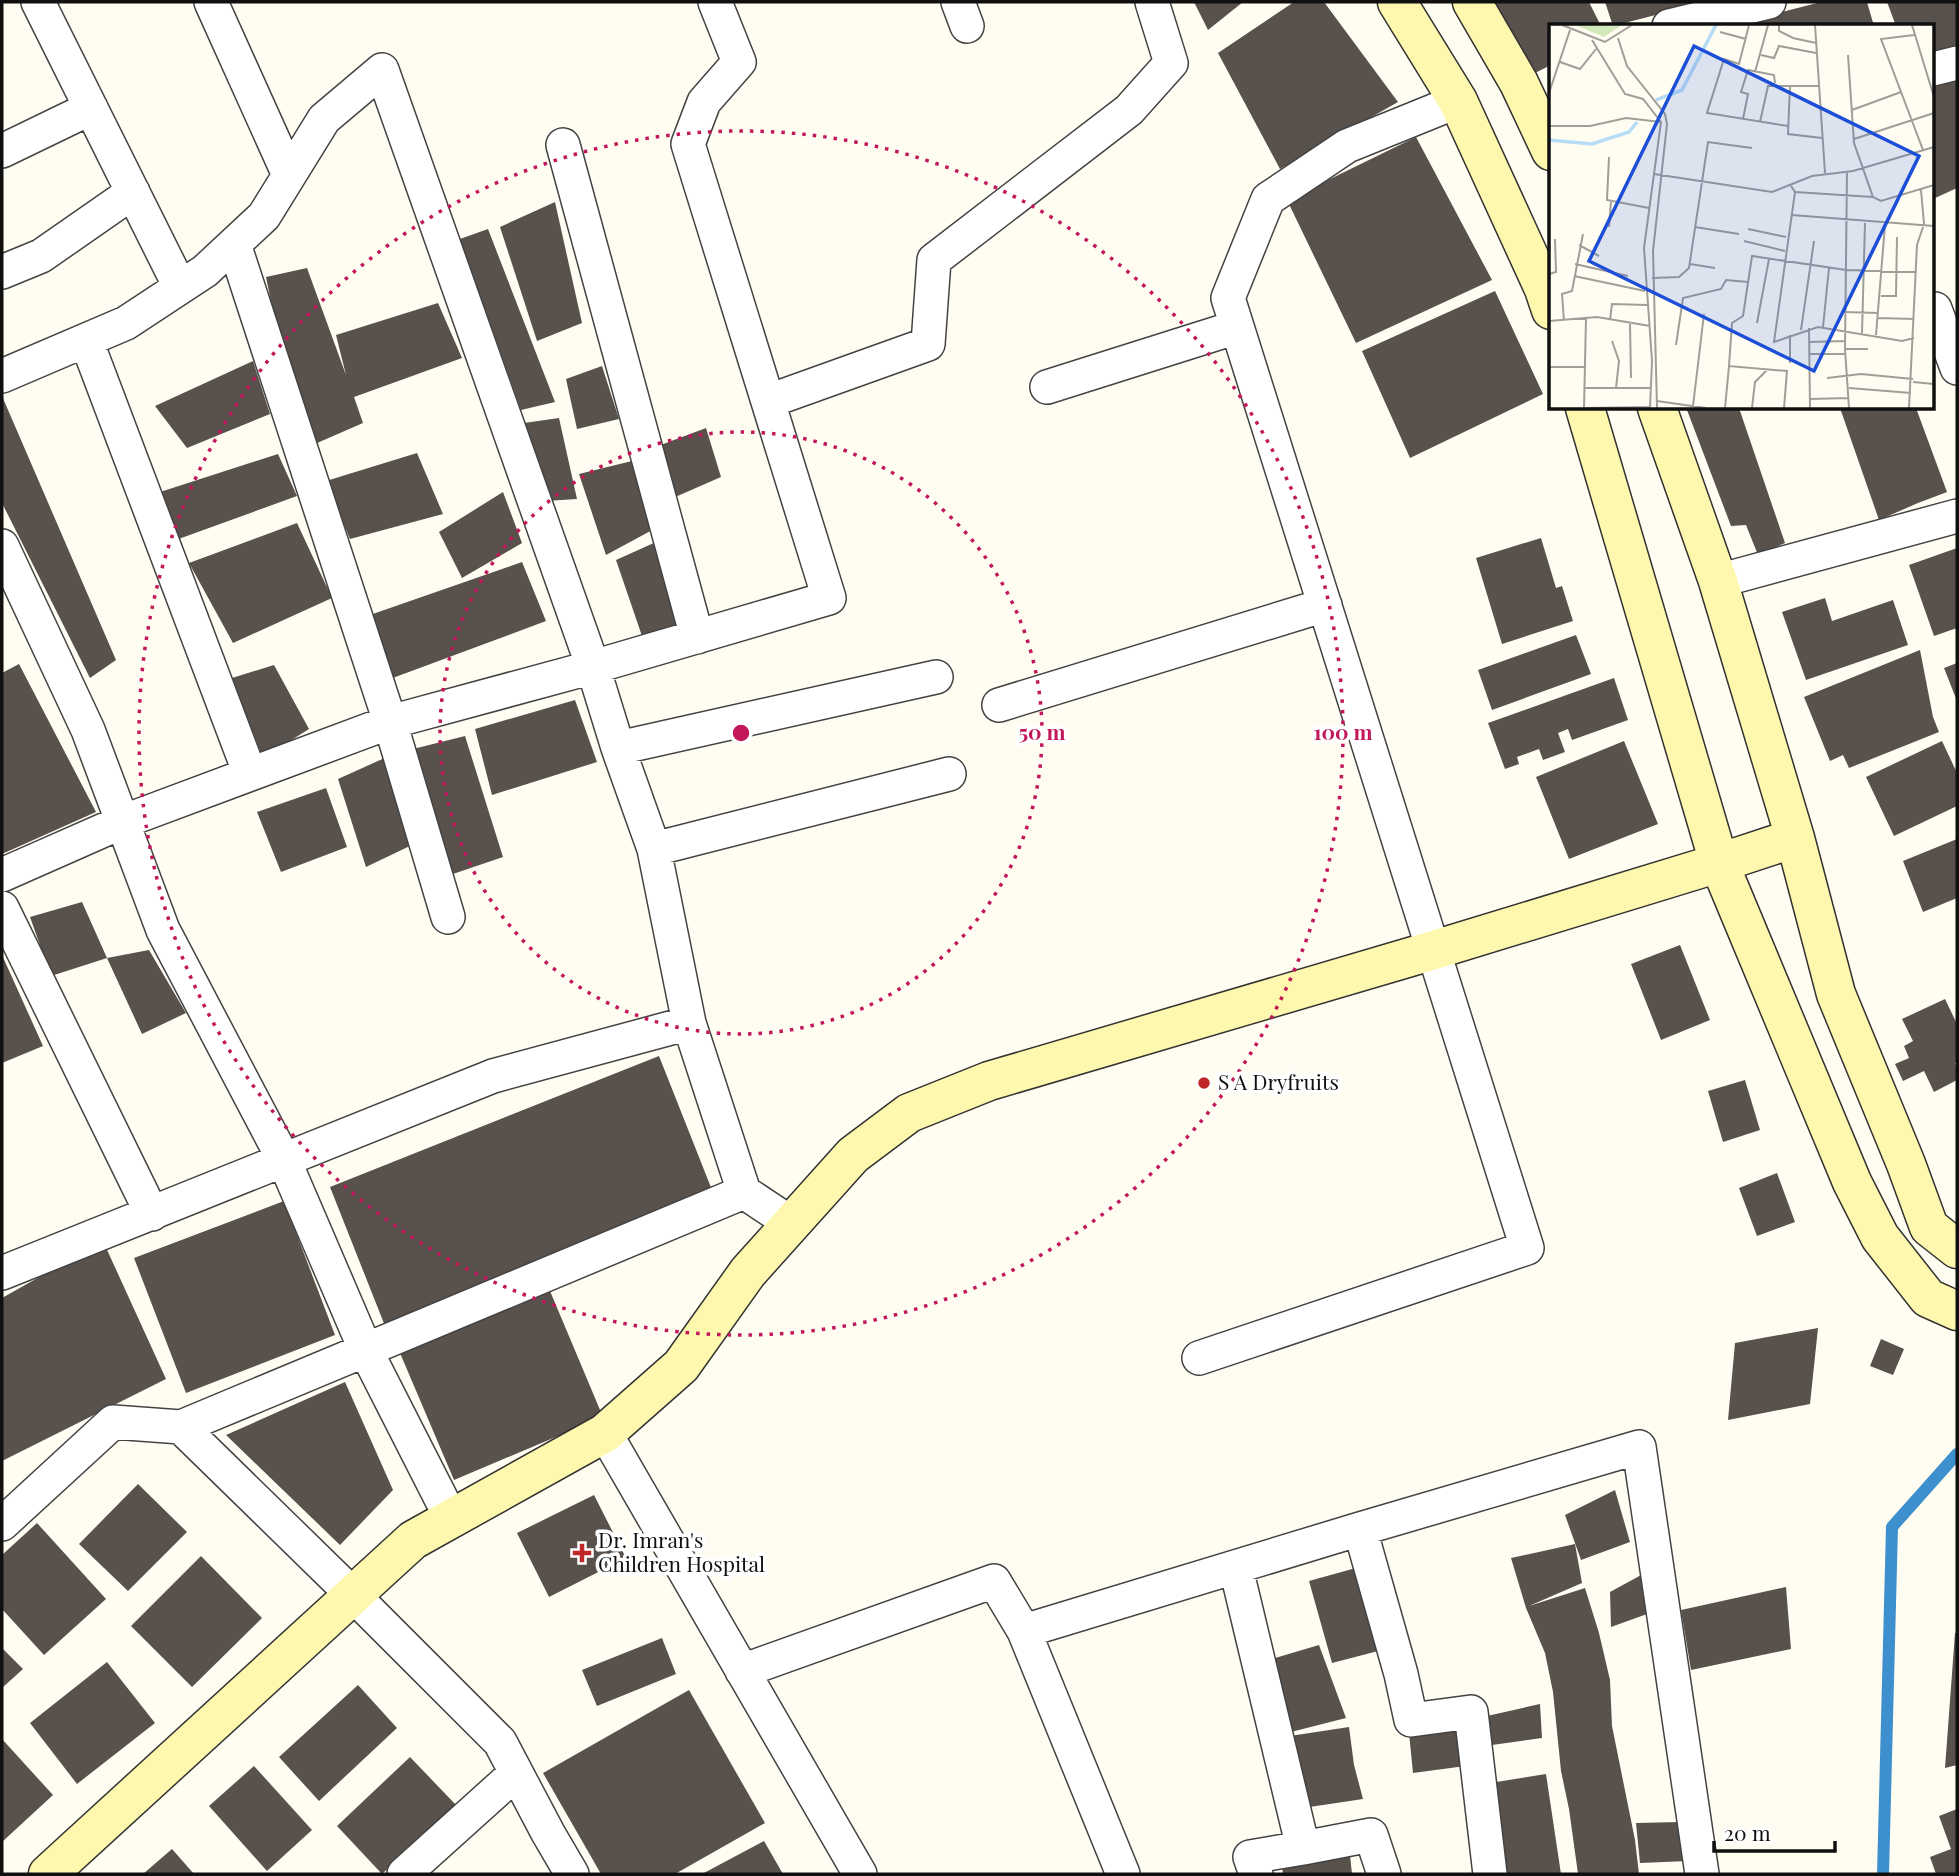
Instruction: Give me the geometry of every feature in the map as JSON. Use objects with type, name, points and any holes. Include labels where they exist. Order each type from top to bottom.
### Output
[{"type":"street","points":[[38,2],[180,288]]},
{"type":"street","points":[[211,2],[289,175]]},
{"type":"street","points":[[2,875],[122,822],[390,722],[593,667],[829,598],[688,144],[704,102],[739,62],[716,2]]},
{"type":"street","points":[[769,401],[928,344],[934,260],[1129,110],[1171,63],[1152,2]]},
{"type":"street","points":[[1397,2],[1458,101],[1549,304]]},
{"type":"street","points":[[1472,2],[1519,83],[1549,147]]},
{"type":"street","points":[[1677,24],[1769,2]]},
{"type":"street","points":[[1934,69],[1957,63]]},
{"type":"street","points":[[2,376],[125,323],[205,271],[264,216],[324,119],[382,70],[593,667],[654,849],[689,1023],[744,1192],[792,1224]]},
{"type":"street","points":[[1199,1358],[1527,1248],[1228,298],[1268,199],[1347,146],[1458,101]]},
{"type":"street","points":[[2,151],[91,108]]},
{"type":"street","points":[[563,145],[697,637]]},
{"type":"street","points":[[2,272],[41,256],[132,192]]},
{"type":"street","points":[[234,244],[390,722],[448,917]]},
{"type":"street","points":[[1936,309],[1957,369]]},
{"type":"street","points":[[1047,387],[1237,327]]},
{"type":"street","points":[[86,340],[250,774]]},
{"type":"street","points":[[1586,410],[1719,863],[1852,1182],[1880,1237],[1942,1304]]},
{"type":"street","points":[[1658,410],[1718,581],[1795,838],[1836,994],[1906,1164],[1948,1232],[1880,1237]]},
{"type":"street","points":[[1718,581],[1957,516]]},
{"type":"street","points":[[2,546],[88,730],[163,930],[284,1160],[366,1351],[451,1518]]},
{"type":"street","points":[[999,705],[1325,605]]},
{"type":"street","points":[[618,748],[936,677]]},
{"type":"street","points":[[654,849],[949,774]]},
{"type":"street","points":[[48,1874],[413,1540],[605,1433],[681,1366],[748,1272],[853,1155],[909,1113],[989,1081],[1434,950],[1795,838]]},
{"type":"street","points":[[2,908],[152,1214]]},
{"type":"street","points":[[2,1272],[493,1076],[689,1023]]},
{"type":"street","points":[[2,1524],[113,1422],[181,1427],[744,1192]]},
{"type":"street","points":[[181,1427],[499,1742],[572,1874]]},
{"type":"street","points":[[605,1433],[860,1874]]},
{"type":"street","points":[[1024,1631],[1639,1447],[1702,1874]]},
{"type":"street","points":[[1360,1529],[1401,1674],[1411,1720],[1471,1712],[1490,1874]]},
{"type":"street","points":[[1236,1568],[1303,1848]]},
{"type":"street","points":[[742,1671],[994,1581],[1024,1631],[1122,1874]]},
{"type":"street","points":[[404,1874],[516,1773]]},
{"type":"street","points":[[1256,1874],[1250,1857],[1371,1835],[1384,1874]]},
{"type":"building","points":[[1194,2],[1243,2],[1208,30]]},
{"type":"building","points":[[1294,2],[1324,2],[1398,102],[1280,169],[1218,53]]},
{"type":"building","points":[[1491,2],[1589,2],[1600,24],[1549,24],[1549,66],[1533,74]]},
{"type":"building","points":[[1605,2],[1702,2],[1621,24],[1612,24]]},
{"type":"building","points":[[1821,2],[1867,2],[1873,24],[1736,24]]},
{"type":"building","points":[[1887,2],[1957,2],[1957,51],[1934,57],[1934,24],[1895,24]]},
{"type":"building","points":[[1957,78],[1957,188],[1934,199],[1934,84]]},
{"type":"building","points":[[1416,137],[1492,280],[1356,343],[1287,200]]},
{"type":"building","points":[[555,202],[582,323],[537,341],[500,227]]},
{"type":"building","points":[[488,229],[555,402],[521,410],[460,239]]},
{"type":"building","points":[[307,268],[346,375],[336,335],[438,303],[462,358],[354,397],[363,423],[301,450],[266,277]]},
{"type":"building","points":[[1495,291],[1543,394],[1410,458],[1362,351]]},
{"type":"building","points":[[253,361],[270,414],[187,448],[155,406]]},
{"type":"building","points":[[602,366],[619,419],[577,429],[566,379]]},
{"type":"building","points":[[2,396],[116,660],[90,678],[2,503]]},
{"type":"building","points":[[1687,410],[1740,410],[1785,543],[1758,555],[1746,525],[1731,526]]},
{"type":"building","points":[[1841,410],[1917,410],[1947,492],[1879,520]]},
{"type":"building","points":[[559,418],[577,499],[546,501],[524,423]]},
{"type":"building","points":[[706,428],[721,477],[673,498],[658,446]]},
{"type":"building","points":[[417,453],[443,514],[350,539],[326,481]]},
{"type":"building","points":[[278,454],[297,496],[173,541],[157,493]]},
{"type":"building","points":[[636,460],[656,528],[606,555],[579,474]]},
{"type":"building","points":[[503,492],[522,543],[462,578],[439,532]]},
{"type":"building","points":[[297,523],[332,598],[233,643],[189,563]]},
{"type":"building","points":[[1541,538],[1556,588],[1562,586],[1573,621],[1502,644],[1476,558]]},
{"type":"building","points":[[656,542],[685,629],[643,639],[616,560]]},
{"type":"building","points":[[1957,548],[1957,628],[1934,636],[1909,565]]},
{"type":"building","points":[[522,562],[546,621],[390,679],[367,616]]},
{"type":"building","points":[[1825,598],[1832,621],[1893,600],[1908,645],[1806,680],[1782,612]]},
{"type":"building","points":[[1576,635],[1591,674],[1492,710],[1478,670]]},
{"type":"building","points":[[1920,650],[1933,717],[1939,732],[1849,768],[1843,755],[1830,761],[1804,697]]},
{"type":"building","points":[[1957,663],[1957,701],[1944,668]]},
{"type":"building","points":[[19,664],[96,812],[2,854],[2,673]]},
{"type":"building","points":[[274,665],[309,729],[263,758],[232,678]]},
{"type":"building","points":[[1614,678],[1628,720],[1572,740],[1568,729],[1558,733],[1565,752],[1543,760],[1539,749],[1517,757],[1519,764],[1505,769],[1488,723]]},
{"type":"building","points":[[575,700],[597,762],[492,795],[475,729]]},
{"type":"building","points":[[465,736],[503,857],[450,875],[409,750]]},
{"type":"building","points":[[1624,741],[1658,824],[1569,859],[1536,777]]},
{"type":"building","points":[[1942,741],[1957,773],[1957,806],[1894,836],[1866,777]]},
{"type":"building","points":[[389,756],[414,844],[366,867],[338,779]]},
{"type":"building","points":[[326,788],[347,847],[281,872],[257,812]]},
{"type":"building","points":[[1957,839],[1957,898],[1923,912],[1903,861]]},
{"type":"building","points":[[82,902],[107,958],[51,976],[30,917]]},
{"type":"building","points":[[1680,945],[1710,1020],[1661,1040],[1631,964]]},
{"type":"building","points":[[149,950],[186,1013],[142,1034],[107,958]]},
{"type":"building","points":[[2,955],[43,1046],[2,1063]]},
{"type":"building","points":[[1945,999],[1957,1024],[1957,1080],[1934,1092],[1924,1071],[1903,1081],[1895,1064],[1909,1058],[1904,1046],[1913,1041],[1902,1019]]},
{"type":"building","points":[[659,1056],[714,1195],[385,1326],[330,1187]]},
{"type":"building","points":[[1745,1080],[1760,1130],[1723,1142],[1708,1091]]},
{"type":"building","points":[[1777,1173],[1795,1222],[1757,1236],[1739,1188]]},
{"type":"building","points":[[284,1201],[335,1335],[186,1393],[134,1258]]},
{"type":"building","points":[[103,1241],[166,1379],[2,1461],[2,1298]]},
{"type":"building","points":[[550,1291],[603,1417],[454,1480],[400,1353]]},
{"type":"building","points":[[1818,1328],[1810,1404],[1728,1420],[1735,1343]]},
{"type":"building","points":[[1881,1339],[1904,1349],[1893,1375],[1870,1366]]},
{"type":"building","points":[[345,1382],[393,1490],[340,1545],[226,1435]]},
{"type":"building","points":[[138,1484],[187,1532],[128,1591],[79,1544]]},
{"type":"building","points":[[1615,1490],[1630,1542],[1581,1560],[1565,1515]]},
{"type":"building","points":[[594,1495],[626,1558],[549,1597],[517,1533]]},
{"type":"building","points":[[37,1523],[106,1599],[44,1655],[2,1609],[2,1555]]},
{"type":"building","points":[[1575,1544],[1582,1583],[1529,1606],[1585,1588],[1610,1680],[1612,1726],[1635,1840],[1639,1874],[1578,1874],[1561,1771],[1553,1692],[1545,1653],[1526,1608],[1511,1558]]},
{"type":"building","points":[[201,1556],[262,1618],[192,1687],[131,1626]]},
{"type":"building","points":[[1363,1566],[1382,1650],[1332,1663],[1309,1581]]},
{"type":"building","points":[[1643,1574],[1647,1614],[1611,1627],[1610,1592]]},
{"type":"building","points":[[1786,1587],[1791,1649],[1691,1670],[1681,1610]]},
{"type":"building","points":[[1955,1633],[1957,1765],[1945,1768]]},
{"type":"building","points":[[662,1638],[676,1674],[597,1706],[582,1670]]},
{"type":"building","points":[[1319,1645],[1346,1718],[1287,1733],[1268,1660]]},
{"type":"building","points":[[2,1648],[23,1669],[2,1688]]},
{"type":"building","points":[[107,1662],[155,1723],[77,1784],[30,1723]]},
{"type":"building","points":[[358,1685],[397,1728],[319,1801],[279,1757]]},
{"type":"building","points":[[689,1690],[765,1823],[675,1874],[601,1874],[543,1773]]},
{"type":"building","points":[[1540,1704],[1542,1738],[1485,1746],[1487,1716]]},
{"type":"building","points":[[1468,1725],[1473,1765],[1413,1773],[1409,1733]]},
{"type":"building","points":[[1349,1727],[1354,1765],[1363,1799],[1303,1808],[1290,1736]]},
{"type":"building","points":[[2,1739],[53,1795],[2,1842]]},
{"type":"building","points":[[410,1757],[456,1805],[382,1874],[337,1826]]},
{"type":"building","points":[[254,1766],[312,1830],[267,1871],[209,1806]]},
{"type":"building","points":[[1546,1774],[1561,1874],[1500,1874],[1490,1783]]},
{"type":"building","points":[[1957,1809],[1957,1874],[1936,1874],[1930,1857],[1951,1849],[1939,1816]]},
{"type":"building","points":[[1680,1822],[1688,1861],[1640,1863],[1636,1823]]},
{"type":"building","points":[[764,1841],[783,1874],[702,1874]]},
{"type":"building","points":[[1349,1846],[1352,1874],[1283,1874],[1281,1858]]},
{"type":"building","points":[[172,1849],[194,1874],[143,1874]]},
{"type":"waterway","points":[[1883,1874],[1892,1527],[1957,1454]]},
{"type":"place","name":"S A Dryfruits","points":[[1204,1083]]},
{"type":"place","name":"Dr. Imran's Children Hospital","points":[[582,1553]]}]
